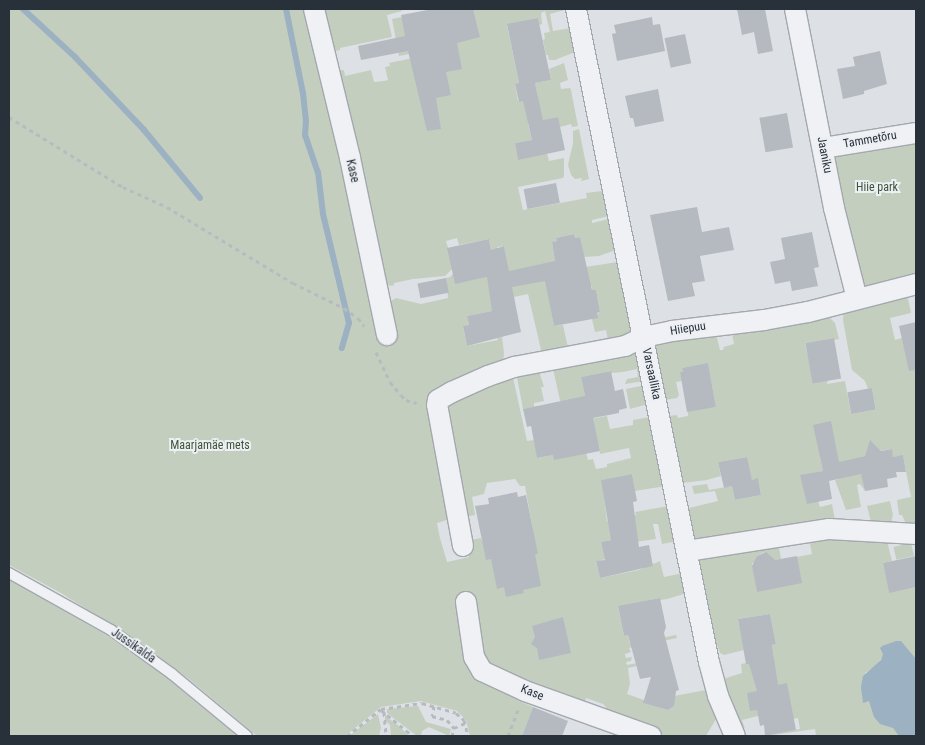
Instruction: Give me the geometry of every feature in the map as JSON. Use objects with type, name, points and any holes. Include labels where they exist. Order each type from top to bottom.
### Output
[{"type":"street","name":"Kase","points":[[314,9],[354,176],[387,335]]},
{"type":"street","name":"Varsaallika","points":[[576,9],[710,662],[726,730]]},
{"type":"street","name":"Jaaniku","points":[[795,9],[834,208],[858,299]]},
{"type":"street","name":"Tammetõru","points":[[823,148],[916,133]]},
{"type":"street","name":"Hiiepuu","points":[[438,400],[466,384],[500,371],[625,346],[644,337],[680,330],[788,316],[916,284]]},
{"type":"street","points":[[438,400],[436,405],[462,546]]},
{"type":"street","points":[[688,551],[829,529],[916,534]]},
{"type":"street","name":"Kase","points":[[466,602],[474,657],[482,671],[550,700],[651,736]]},
{"type":"lane","name":"Jussikalda","points":[[9,573],[111,630],[172,674],[247,736]]},
{"type":"path","points":[[9,117],[123,187],[167,207],[293,282],[351,312]]},
{"type":"path","points":[[378,358],[390,382],[406,400],[420,403],[438,400]]},
{"type":"path","points":[[347,736],[382,711],[422,703],[456,713],[464,723],[468,736]]},
{"type":"path","points":[[434,706],[432,716],[447,720],[454,728]]},
{"type":"path","points":[[382,711],[386,736]]},
{"type":"path","points":[[382,711],[413,736]]},
{"type":"path","points":[[508,736],[516,714]]},
{"type":"path","points":[[452,736],[454,728],[464,723]]},
{"type":"green space","name":"Maarjamäe mets","points":[[9,9],[310,9],[383,279],[333,72],[344,70],[345,76],[371,70],[374,82],[384,81],[388,80],[385,67],[390,66],[389,63],[447,51],[438,9],[568,9],[550,14],[553,31],[571,28],[575,52],[555,60],[549,60],[548,55],[546,55],[543,40],[545,39],[544,33],[550,32],[545,11],[541,13],[542,24],[539,25],[538,18],[507,25],[519,83],[515,85],[518,101],[538,97],[535,83],[551,80],[549,69],[564,63],[568,80],[560,83],[561,89],[570,88],[571,90],[578,126],[572,127],[571,124],[560,127],[557,117],[528,124],[532,140],[515,143],[518,159],[547,153],[549,161],[564,158],[564,176],[563,178],[518,187],[523,210],[587,198],[586,193],[602,191],[605,194],[609,216],[592,220],[592,223],[609,219],[616,250],[599,256],[584,257],[580,237],[575,238],[574,234],[556,238],[557,241],[552,242],[555,261],[585,267],[618,262],[633,330],[630,335],[608,341],[606,330],[595,332],[592,319],[600,312],[596,290],[592,290],[592,286],[560,292],[551,310],[554,326],[563,325],[569,352],[542,354],[528,294],[514,297],[515,302],[492,311],[467,316],[469,325],[463,327],[467,346],[498,340],[497,338],[502,337],[503,363],[440,391],[450,519],[437,523],[447,562],[469,557],[465,541],[481,538],[482,541],[533,530],[525,486],[520,486],[515,479],[487,483],[484,494],[472,497],[475,515],[464,517],[443,405],[512,373],[527,441],[534,440],[538,458],[553,455],[564,418],[553,369],[634,352],[638,355],[645,381],[625,384],[627,379],[638,377],[637,369],[611,373],[611,371],[581,377],[590,419],[607,416],[610,429],[633,425],[633,420],[650,417],[666,486],[635,491],[632,474],[602,480],[607,521],[636,515],[635,512],[668,506],[678,541],[662,544],[658,524],[653,524],[656,539],[620,544],[619,538],[601,542],[605,559],[596,562],[600,578],[639,570],[660,561],[664,577],[683,573],[688,590],[684,594],[667,599],[660,600],[659,598],[618,607],[624,636],[628,635],[630,644],[676,635],[677,638],[629,648],[631,652],[625,654],[626,658],[632,657],[631,661],[626,662],[627,665],[637,663],[637,666],[628,668],[630,684],[627,694],[644,700],[644,703],[668,710],[674,706],[674,696],[706,690],[716,719],[706,736],[667,736],[605,715],[606,707],[603,704],[586,698],[585,703],[506,678],[466,647],[518,694],[517,700],[533,707],[522,736],[470,736],[466,720],[457,711],[421,701],[381,707],[345,736],[257,736],[189,679],[143,645],[61,593],[9,565]],"holes":[[[457,238],[459,245],[489,239],[496,275],[463,282],[460,267],[450,277],[446,278],[448,298],[421,304],[396,298],[389,302],[384,284],[391,286],[394,283],[413,279],[445,276],[454,267],[446,241]],[[504,246],[510,279],[500,263],[497,247]],[[599,445],[600,454],[629,448],[631,458],[596,469],[593,459],[588,460],[585,448]]]},
{"type":"green space","points":[[319,9],[402,9],[402,11],[387,15],[392,37],[340,48],[340,50],[336,51],[329,49]]},
{"type":"green space","points":[[401,17],[420,52],[399,56],[392,19]]},
{"type":"green space","points":[[579,129],[589,179],[581,181],[582,178],[575,179],[571,175],[568,165],[573,143],[573,131]]},
{"type":"green space","name":"Hiie park","points":[[916,139],[916,276],[874,288],[866,286],[859,277],[834,160],[837,155]]},
{"type":"green space","points":[[907,294],[911,313],[890,318],[895,340],[902,338],[908,364],[916,362],[916,529],[907,526],[902,515],[899,515],[897,500],[911,497],[903,456],[893,457],[891,449],[879,451],[875,446],[867,455],[858,458],[865,491],[860,484],[857,485],[861,507],[846,510],[835,480],[839,479],[833,455],[820,458],[823,471],[801,476],[807,503],[818,501],[820,507],[832,504],[835,520],[695,540],[689,508],[718,501],[715,491],[694,494],[692,486],[707,484],[709,490],[732,486],[735,500],[761,495],[758,479],[752,480],[746,457],[718,462],[721,476],[682,483],[669,416],[677,415],[678,418],[688,416],[688,411],[716,407],[708,364],[682,368],[683,372],[680,372],[682,381],[676,382],[679,395],[677,398],[665,400],[653,349],[655,345],[659,342],[716,334],[720,350],[723,350],[724,347],[734,344],[731,329],[827,315],[835,323],[839,339],[834,340],[834,338],[805,343],[814,382],[828,380],[827,384],[845,381],[851,414],[876,410],[872,388],[868,389],[865,381],[852,370],[843,320],[844,310]]},
{"type":"green space","points":[[539,371],[544,387],[541,387],[544,401],[534,403],[534,407],[523,409],[516,372]]},
{"type":"green space","points":[[646,385],[648,404],[630,409],[626,389]]},
{"type":"green space","points":[[890,501],[893,515],[891,522],[871,522],[867,506]]},
{"type":"green space","points":[[886,537],[892,561],[883,563],[889,592],[916,587],[916,659],[884,655],[876,666],[865,673],[869,701],[900,736],[816,736],[815,729],[766,736],[800,729],[798,718],[793,719],[757,691],[758,716],[742,720],[745,728],[737,724],[723,679],[742,673],[741,664],[774,658],[772,645],[776,644],[770,614],[738,619],[744,650],[724,655],[720,653],[712,631],[698,562],[702,556],[778,541],[781,559],[771,561],[770,556],[764,552],[757,556],[756,563],[752,563],[757,591],[797,557],[812,554],[809,539]]},
{"type":"green space","points":[[911,543],[914,556],[896,560],[893,547]]},
{"type":"green space","points":[[9,579],[108,636],[157,670],[237,736],[9,736]]},
{"type":"green space","points":[[418,706],[426,722],[451,729],[449,736],[429,727],[422,731],[421,736],[417,736],[387,713],[387,709]]},
{"type":"green space","points":[[378,714],[381,728],[379,736],[349,736]]},
{"type":"green space","points":[[385,716],[409,736],[391,736],[390,725],[385,720]]},
{"type":"water","points":[[896,641],[901,641],[916,659],[916,736],[899,736],[893,728],[880,724],[874,717],[869,701],[863,703],[861,687],[863,676],[881,660],[883,654],[880,648]]},
{"type":"building","points":[[433,9],[473,9],[480,37],[457,43],[462,69],[446,72],[451,95],[436,98],[441,129],[427,131],[408,51],[361,60],[358,46],[405,36],[401,15]]},
{"type":"building","points":[[737,9],[765,9],[773,51],[758,54],[754,32],[742,35]]},
{"type":"building","points":[[652,17],[653,25],[660,24],[665,51],[617,61],[612,34],[616,33],[614,25]]},
{"type":"building","points":[[538,18],[551,80],[535,83],[543,120],[558,117],[565,150],[518,160],[515,143],[532,140],[523,101],[519,102],[515,84],[519,83],[507,24]]},
{"type":"building","points":[[685,34],[691,63],[671,68],[664,38]]},
{"type":"building","points":[[880,51],[887,84],[864,91],[864,94],[843,99],[837,69],[855,66],[853,57]]},
{"type":"building","points":[[658,89],[664,121],[635,127],[633,118],[630,118],[625,96]]},
{"type":"building","points":[[787,113],[793,147],[766,152],[759,118]]},
{"type":"building","points":[[556,183],[560,203],[527,209],[524,189]]},
{"type":"building","points":[[697,207],[702,232],[729,227],[734,250],[700,256],[705,281],[692,283],[695,296],[668,301],[650,215]]},
{"type":"building","points":[[812,232],[819,267],[814,268],[818,286],[792,291],[790,281],[775,284],[770,262],[785,259],[781,238]]},
{"type":"building","points":[[574,234],[575,238],[580,237],[592,290],[596,290],[600,312],[597,313],[598,318],[554,326],[545,281],[512,287],[521,332],[467,346],[463,326],[469,325],[467,316],[492,311],[487,277],[455,284],[447,248],[489,239],[491,250],[504,246],[509,271],[555,261],[552,242],[557,241],[556,238]]},
{"type":"building","points":[[446,278],[449,293],[420,298],[418,284]]},
{"type":"building","points":[[916,322],[916,370],[909,371],[899,326]]},
{"type":"building","points":[[834,338],[841,378],[813,383],[805,343]]},
{"type":"building","points":[[708,363],[716,407],[687,412],[680,372],[683,372],[682,368]]},
{"type":"building","points":[[611,371],[615,391],[623,389],[627,408],[619,410],[619,413],[593,418],[600,451],[554,460],[553,455],[537,458],[531,426],[527,427],[523,409],[585,396],[581,377]]},
{"type":"building","points":[[872,388],[876,410],[851,414],[847,392]]},
{"type":"building","points":[[831,421],[839,462],[865,456],[870,440],[881,451],[892,449],[893,457],[903,455],[906,472],[896,472],[897,477],[887,479],[888,487],[865,491],[861,474],[829,481],[832,499],[807,504],[800,475],[823,471],[813,425]]},
{"type":"building","points":[[747,457],[752,480],[758,478],[761,495],[735,500],[732,486],[724,488],[718,462]]},
{"type":"building","points":[[632,474],[637,501],[633,502],[639,547],[649,545],[653,566],[600,578],[596,561],[605,560],[601,542],[611,540],[601,480]]},
{"type":"building","points":[[517,492],[518,497],[526,495],[538,554],[535,554],[541,586],[523,590],[524,593],[506,597],[504,587],[497,589],[491,559],[486,560],[475,506],[489,504],[488,498]]},
{"type":"building","points":[[766,552],[775,560],[797,556],[802,583],[757,592],[752,566],[757,556]]},
{"type":"building","points":[[916,556],[916,587],[889,593],[883,563]]},
{"type":"building","points":[[660,598],[666,627],[664,633],[679,690],[676,691],[674,706],[668,710],[643,703],[651,677],[640,679],[628,635],[624,636],[618,606]]},
{"type":"building","points":[[770,614],[776,644],[772,645],[778,685],[787,683],[796,730],[765,736],[764,725],[760,726],[757,710],[750,711],[747,693],[757,691],[749,664],[746,664],[738,619]]},
{"type":"building","points":[[563,617],[571,653],[539,660],[537,648],[531,644],[535,637],[532,626]]},
{"type":"building","points":[[533,707],[568,721],[562,736],[522,736]]},
{"type":"waterway","points":[[23,9],[75,57],[144,130],[200,198]]},
{"type":"waterway","points":[[286,9],[303,93],[306,121],[305,135],[318,172],[323,214],[349,323],[342,348]]}]
